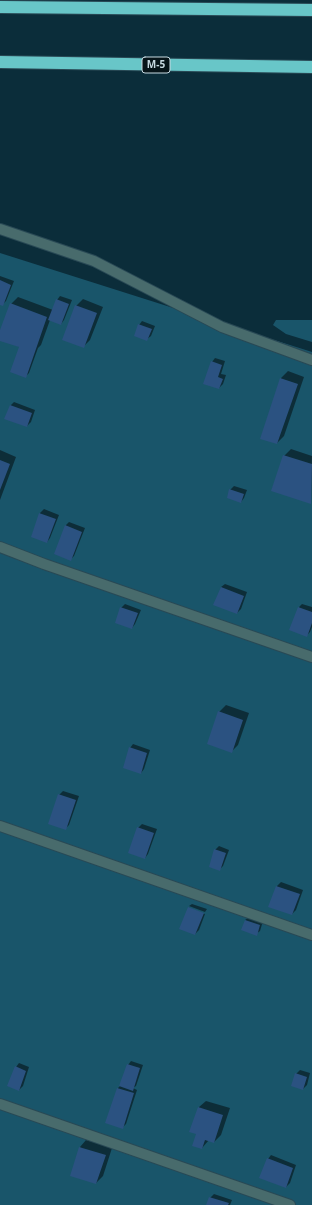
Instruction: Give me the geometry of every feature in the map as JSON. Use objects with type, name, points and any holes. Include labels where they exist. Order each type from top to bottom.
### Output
[{"type":"highway","points":[[0,7],[312,10]]},
{"type":"highway","name":"М-5","points":[[0,62],[312,67]]},
{"type":"lane","points":[[0,229],[94,261],[222,328],[312,360]]},
{"type":"lane","points":[[0,547],[44,564],[312,658]]},
{"type":"lane","points":[[0,826],[312,935]]},
{"type":"lane","points":[[0,1104],[290,1205]]},
{"type":"shaded area","points":[[0,253],[312,352],[312,1205],[0,1205]]},
{"type":"shaded area","points":[[276,320],[312,320],[312,342],[286,334],[273,325]]},
{"type":"building","points":[[0,280],[11,285],[3,306],[0,305]]},
{"type":"building","points":[[56,299],[69,304],[61,325],[48,320]]},
{"type":"building","points":[[10,303],[47,317],[26,378],[10,372],[19,347],[0,341],[0,330]]},
{"type":"building","points":[[75,305],[97,313],[84,348],[62,340]]},
{"type":"building","points":[[138,324],[152,329],[147,341],[134,336]]},
{"type":"building","points":[[211,361],[222,365],[218,377],[223,379],[219,389],[203,384]]},
{"type":"building","points":[[280,378],[298,384],[277,444],[260,439]]},
{"type":"building","points":[[10,405],[32,413],[27,427],[4,419]]},
{"type":"building","points":[[283,455],[312,464],[311,504],[271,491]]},
{"type":"building","points":[[0,460],[10,464],[0,490]]},
{"type":"building","points":[[229,489],[244,494],[241,503],[227,498]]},
{"type":"building","points":[[39,513],[56,519],[47,543],[31,537]]},
{"type":"building","points":[[65,525],[82,532],[71,561],[54,554]]},
{"type":"building","points":[[221,587],[244,596],[237,614],[213,605]]},
{"type":"building","points":[[120,607],[138,613],[132,629],[115,623]]},
{"type":"building","points":[[298,607],[312,612],[312,623],[307,637],[289,630]]},
{"type":"building","points":[[218,711],[243,720],[232,753],[207,744]]},
{"type":"building","points":[[129,747],[147,753],[141,774],[123,768]]},
{"type":"building","points":[[58,794],[76,800],[66,830],[48,824]]},
{"type":"building","points":[[137,827],[154,833],[145,859],[128,853]]},
{"type":"building","points":[[214,849],[226,853],[220,871],[209,867]]},
{"type":"building","points":[[276,886],[300,894],[292,915],[268,907]]},
{"type":"building","points":[[188,907],[204,913],[195,935],[179,929]]},
{"type":"building","points":[[245,920],[260,925],[257,936],[241,930]]},
{"type":"building","points":[[127,1064],[140,1068],[133,1091],[119,1086]]},
{"type":"building","points":[[15,1066],[26,1071],[19,1091],[7,1086]]},
{"type":"building","points":[[295,1073],[307,1077],[303,1090],[291,1086]]},
{"type":"building","points":[[117,1088],[134,1093],[123,1129],[105,1123]]},
{"type":"building","points":[[198,1107],[223,1115],[214,1143],[205,1140],[202,1149],[192,1146],[196,1134],[189,1132]]},
{"type":"building","points":[[79,1147],[106,1155],[96,1184],[70,1176]]},
{"type":"building","points":[[267,1158],[293,1168],[286,1188],[259,1178]]},
{"type":"building","points":[[209,1197],[229,1203],[228,1205],[206,1205]]}]
